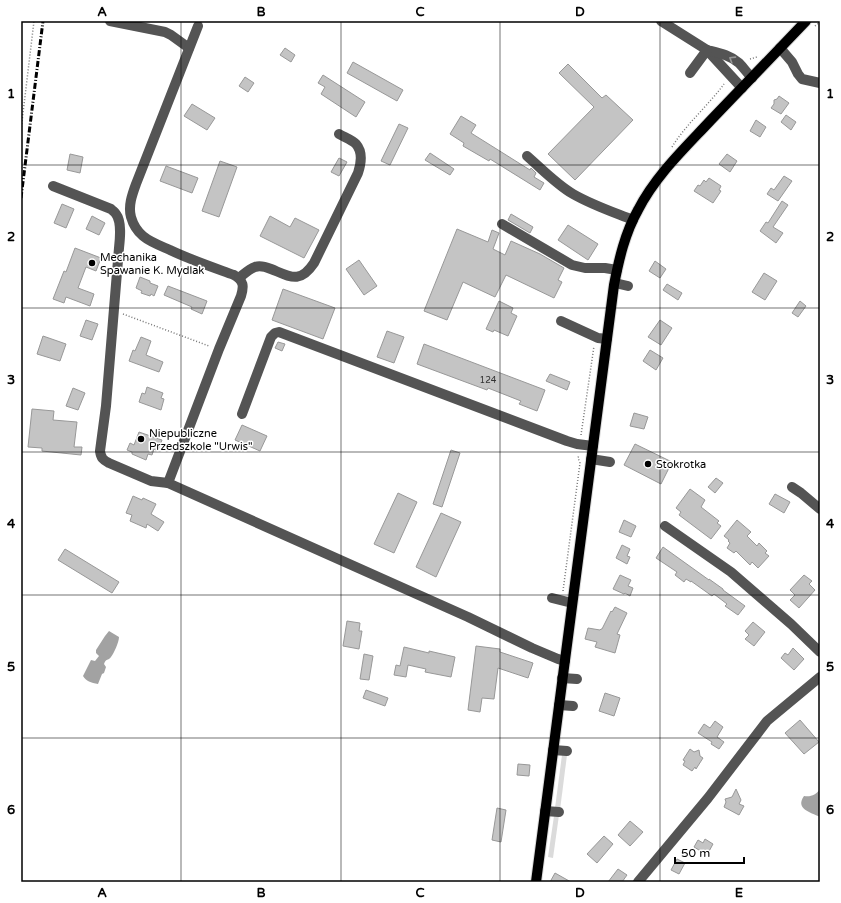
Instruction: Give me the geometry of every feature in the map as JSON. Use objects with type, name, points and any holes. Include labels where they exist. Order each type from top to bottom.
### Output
[{"type":"main road","points":[[536,882],[614,283],[624,243],[632,220],[660,176],[780,48],[810,24]]},
{"type":"street","points":[[110,21],[165,32],[189,48]]},
{"type":"street","points":[[661,21],[707,50],[742,88]]},
{"type":"street","points":[[168,483],[243,288],[239,278],[234,275],[191,260],[154,243],[143,236],[137,230],[130,216],[131,196],[133,190],[198,26]]},
{"type":"street","points":[[780,48],[792,62],[800,77],[804,80],[820,83]]},
{"type":"street","points":[[690,73],[707,50]]},
{"type":"street","points":[[707,50],[725,54],[740,64],[752,78]]},
{"type":"street","points":[[239,278],[256,267],[262,266],[296,278],[303,276],[314,263],[361,164],[357,145],[339,134]]},
{"type":"street","points":[[528,156],[573,194],[632,220]]},
{"type":"street","points":[[53,186],[111,209],[116,214],[119,224],[120,236],[114,311],[106,406],[100,451],[104,460],[109,464],[151,481],[168,483],[468,617],[532,648],[565,661]]},
{"type":"street","points":[[502,224],[572,265],[585,268],[605,268],[617,270]]},
{"type":"street","points":[[614,283],[628,286]]},
{"type":"street","points":[[562,321],[598,338],[607,339]]},
{"type":"street","points":[[242,414],[271,337],[275,333],[280,332],[577,444],[593,446]]},
{"type":"street","points":[[591,459],[610,462]]},
{"type":"street","points":[[792,488],[801,493],[820,509]]},
{"type":"street","points":[[665,526],[731,572],[791,624],[820,652]]},
{"type":"street","points":[[552,598],[572,603]]},
{"type":"street","points":[[638,882],[708,798],[768,721],[820,677]]},
{"type":"street","points":[[562,678],[577,679]]},
{"type":"street","points":[[559,705],[573,706]]},
{"type":"street","points":[[553,750],[568,751]]},
{"type":"street","points":[[545,811],[559,812]]},
{"type":"path","points":[[21,130],[34,21]]},
{"type":"path","points":[[810,24],[820,22]]},
{"type":"path","points":[[746,60],[758,57]]},
{"type":"path","points":[[114,311],[219,349]]},
{"type":"shaded area","points":[[109,631],[119,637],[115,650],[104,664],[106,667],[98,684],[91,682],[83,676],[91,660],[95,661],[99,656],[96,653],[96,650]]},
{"type":"shaded area","points":[[562,755],[567,755],[560,810],[555,808]]},
{"type":"shaded area","points":[[820,789],[820,817],[805,810],[801,804],[804,796],[813,795]]},
{"type":"shaded area","points":[[559,815],[553,858],[548,857],[554,816]]},
{"type":"building","points":[[285,48],[295,55],[291,62],[280,55]]},
{"type":"building","points":[[353,62],[403,90],[397,101],[347,73]]},
{"type":"building","points":[[568,64],[602,98],[606,95],[633,120],[575,180],[548,154],[594,107],[559,73]]},
{"type":"building","points":[[323,75],[365,102],[356,117],[321,94],[325,87],[318,83]]},
{"type":"building","points":[[245,77],[254,83],[248,92],[239,86]]},
{"type":"building","points":[[779,96],[789,103],[781,114],[771,108],[774,104],[774,100]]},
{"type":"building","points":[[192,104],[215,118],[207,130],[184,116]]},
{"type":"building","points":[[786,115],[796,122],[791,130],[781,122]]},
{"type":"building","points":[[461,116],[476,125],[471,133],[530,170],[531,168],[536,173],[534,177],[544,183],[540,190],[490,159],[489,161],[463,146],[464,143],[450,134]]},
{"type":"building","points":[[756,120],[766,127],[760,137],[750,131]]},
{"type":"building","points":[[399,124],[408,128],[390,165],[381,161]]},
{"type":"building","points":[[430,153],[454,169],[450,175],[425,160]]},
{"type":"building","points":[[70,154],[83,157],[80,173],[67,170]]},
{"type":"building","points":[[727,154],[737,161],[730,172],[719,164]]},
{"type":"building","points":[[339,158],[347,162],[339,176],[331,172]]},
{"type":"building","points":[[220,161],[237,167],[219,217],[202,211]]},
{"type":"building","points":[[166,166],[198,178],[192,193],[160,181]]},
{"type":"building","points":[[784,176],[792,181],[778,201],[767,194],[771,188],[774,190]]},
{"type":"building","points":[[709,178],[721,186],[719,190],[721,191],[713,203],[694,191],[698,185],[700,186],[704,180],[706,182]]},
{"type":"building","points":[[782,201],[788,205],[773,227],[783,233],[776,243],[760,231],[766,222],[768,223]]},
{"type":"building","points":[[62,204],[74,209],[66,228],[54,223]]},
{"type":"building","points":[[511,214],[533,227],[530,233],[508,220]]},
{"type":"building","points":[[92,216],[105,223],[99,235],[86,229]]},
{"type":"building","points":[[270,216],[290,227],[295,218],[319,230],[304,258],[260,236]]},
{"type":"building","points":[[568,225],[598,244],[588,260],[558,240]]},
{"type":"building","points":[[457,229],[488,242],[492,230],[499,233],[493,249],[505,255],[511,241],[540,254],[564,268],[558,280],[562,282],[554,298],[506,275],[495,297],[463,282],[447,320],[424,311]]},
{"type":"building","points":[[75,248],[101,258],[96,271],[86,267],[78,288],[94,294],[90,306],[66,297],[64,303],[53,299],[64,271],[66,272]]},
{"type":"building","points":[[359,260],[377,286],[364,295],[346,269]]},
{"type":"building","points":[[655,261],[666,269],[660,278],[649,271]]},
{"type":"building","points":[[764,273],[777,281],[765,300],[752,292]]},
{"type":"building","points":[[140,277],[158,286],[154,296],[151,294],[150,296],[141,293],[142,291],[136,288]]},
{"type":"building","points":[[667,284],[682,293],[678,300],[663,290]]},
{"type":"building","points":[[168,286],[207,301],[202,314],[191,309],[192,307],[164,295]]},
{"type":"building","points":[[283,289],[335,308],[323,339],[272,320]]},
{"type":"building","points":[[499,301],[513,308],[511,313],[517,316],[508,336],[494,330],[493,332],[486,329]]},
{"type":"building","points":[[800,301],[806,306],[798,317],[792,313]]},
{"type":"building","points":[[86,320],[98,324],[92,340],[80,336]]},
{"type":"building","points":[[660,320],[672,328],[661,345],[648,337]]},
{"type":"building","points":[[387,331],[404,337],[394,363],[377,357]]},
{"type":"building","points":[[43,336],[66,344],[60,361],[37,354]]},
{"type":"building","points":[[141,337],[151,341],[146,355],[163,362],[159,372],[129,361],[133,350],[135,351]]},
{"type":"building","points":[[278,342],[285,344],[282,351],[275,348]]},
{"type":"building","points":[[424,344],[545,390],[537,411],[519,404],[521,401],[488,388],[487,390],[417,364]]},
{"type":"building","points":[[650,350],[663,358],[656,370],[643,361]]},
{"type":"building","points":[[550,374],[570,382],[567,390],[546,381]]},
{"type":"building","points":[[147,387],[163,393],[161,398],[164,399],[161,410],[139,402],[142,393],[145,394]]},
{"type":"building","points":[[73,388],[85,393],[78,410],[66,406]]},
{"type":"building","points":[[32,409],[54,411],[53,420],[77,422],[74,447],[82,447],[81,455],[42,451],[42,448],[28,447]]},
{"type":"building","points":[[634,413],[648,417],[644,429],[630,426]]},
{"type":"building","points":[[242,425],[267,436],[260,451],[235,440]]},
{"type":"building","points":[[139,432],[162,440],[158,451],[154,449],[152,455],[148,454],[146,460],[132,454],[132,452],[127,450],[130,443],[134,445]]},
{"type":"building","name":"Stokrotka","points":[[635,444],[672,462],[661,484],[624,465]]},
{"type":"building","points":[[451,450],[460,453],[442,507],[433,504]]},
{"type":"building","points":[[716,478],[723,483],[715,493],[708,487]]},
{"type":"building","points":[[690,489],[705,500],[701,507],[719,521],[717,523],[721,526],[711,539],[679,515],[681,512],[676,508]]},
{"type":"building","points":[[398,493],[417,502],[394,553],[374,544]]},
{"type":"building","points":[[775,494],[790,502],[784,513],[769,504]]},
{"type":"building","points":[[133,496],[142,500],[143,498],[156,504],[151,514],[164,522],[158,531],[147,524],[146,528],[130,521],[132,515],[126,513]]},
{"type":"building","points":[[441,513],[461,522],[436,577],[416,567]]},
{"type":"building","points":[[624,520],[636,526],[631,537],[619,532]]},
{"type":"building","points":[[737,520],[751,532],[747,536],[757,546],[759,543],[767,551],[765,553],[769,556],[758,568],[752,562],[750,565],[736,551],[734,553],[727,548],[730,543],[724,536]]},
{"type":"building","points":[[622,545],[630,549],[627,556],[630,557],[627,564],[616,558]]},
{"type":"building","points":[[663,547],[745,606],[738,615],[725,606],[727,604],[714,594],[712,596],[686,579],[684,582],[675,575],[677,572],[656,558]]},
{"type":"building","points":[[65,549],[119,582],[112,593],[58,560]]},
{"type":"building","points":[[620,575],[631,580],[628,586],[633,588],[630,596],[613,589]]},
{"type":"building","points":[[804,575],[812,581],[809,584],[815,590],[799,608],[790,600],[795,595],[790,590]]},
{"type":"building","points":[[615,607],[627,613],[617,634],[620,635],[615,653],[595,647],[597,642],[585,639],[588,628],[602,629],[611,611],[612,612]]},
{"type":"building","points":[[347,621],[360,623],[359,631],[362,631],[359,649],[343,646]]},
{"type":"building","points":[[753,622],[765,632],[754,646],[745,639],[749,635],[745,631]]},
{"type":"building","points":[[476,646],[500,649],[500,652],[533,663],[528,678],[498,668],[494,699],[482,698],[480,712],[468,710]]},
{"type":"building","points":[[404,647],[455,657],[451,677],[425,672],[426,669],[408,665],[406,677],[394,675],[396,665],[400,666]]},
{"type":"building","points":[[793,648],[804,659],[794,670],[781,658],[785,653],[788,655]]},
{"type":"building","points":[[364,654],[373,656],[369,680],[360,679]]},
{"type":"building","points":[[366,690],[388,698],[385,706],[363,698]]},
{"type":"building","points":[[605,693],[620,698],[614,716],[599,711]]},
{"type":"building","points":[[800,720],[819,742],[804,754],[785,733]]},
{"type":"building","points":[[715,721],[723,727],[717,737],[724,742],[719,749],[711,744],[712,742],[698,733],[704,724],[710,728]]},
{"type":"building","points":[[690,749],[694,752],[699,750],[700,756],[703,758],[696,769],[695,767],[692,771],[683,765],[685,761],[683,760]]},
{"type":"building","points":[[518,764],[530,765],[529,776],[517,775]]},
{"type":"building","points":[[736,789],[741,800],[739,804],[744,806],[739,815],[724,807],[726,802],[725,799],[732,797]]},
{"type":"building","points":[[497,808],[506,810],[501,842],[492,840]]},
{"type":"building","points":[[630,821],[643,832],[630,846],[618,835]]},
{"type":"building","points":[[604,836],[613,844],[597,863],[587,854]]},
{"type":"building","points":[[705,839],[713,844],[707,855],[694,847],[698,840],[703,843]]},
{"type":"building","points":[[677,859],[685,863],[679,874],[671,870]]},
{"type":"building","points":[[618,869],[627,875],[622,882],[608,882]]},
{"type":"building","points":[[555,873],[571,882],[550,882]]},
{"type":"railway","points":[[21,198],[43,21]]},
{"type":"place","name":"Mechanika Spawanie K. Mydlak","points":[[92,263]]},
{"type":"place","name":"Niepubliczne Przedszkole \"Urwis\"","points":[[141,439]]},
{"type":"place","name":"Stokrotka","points":[[648,464]]}]
